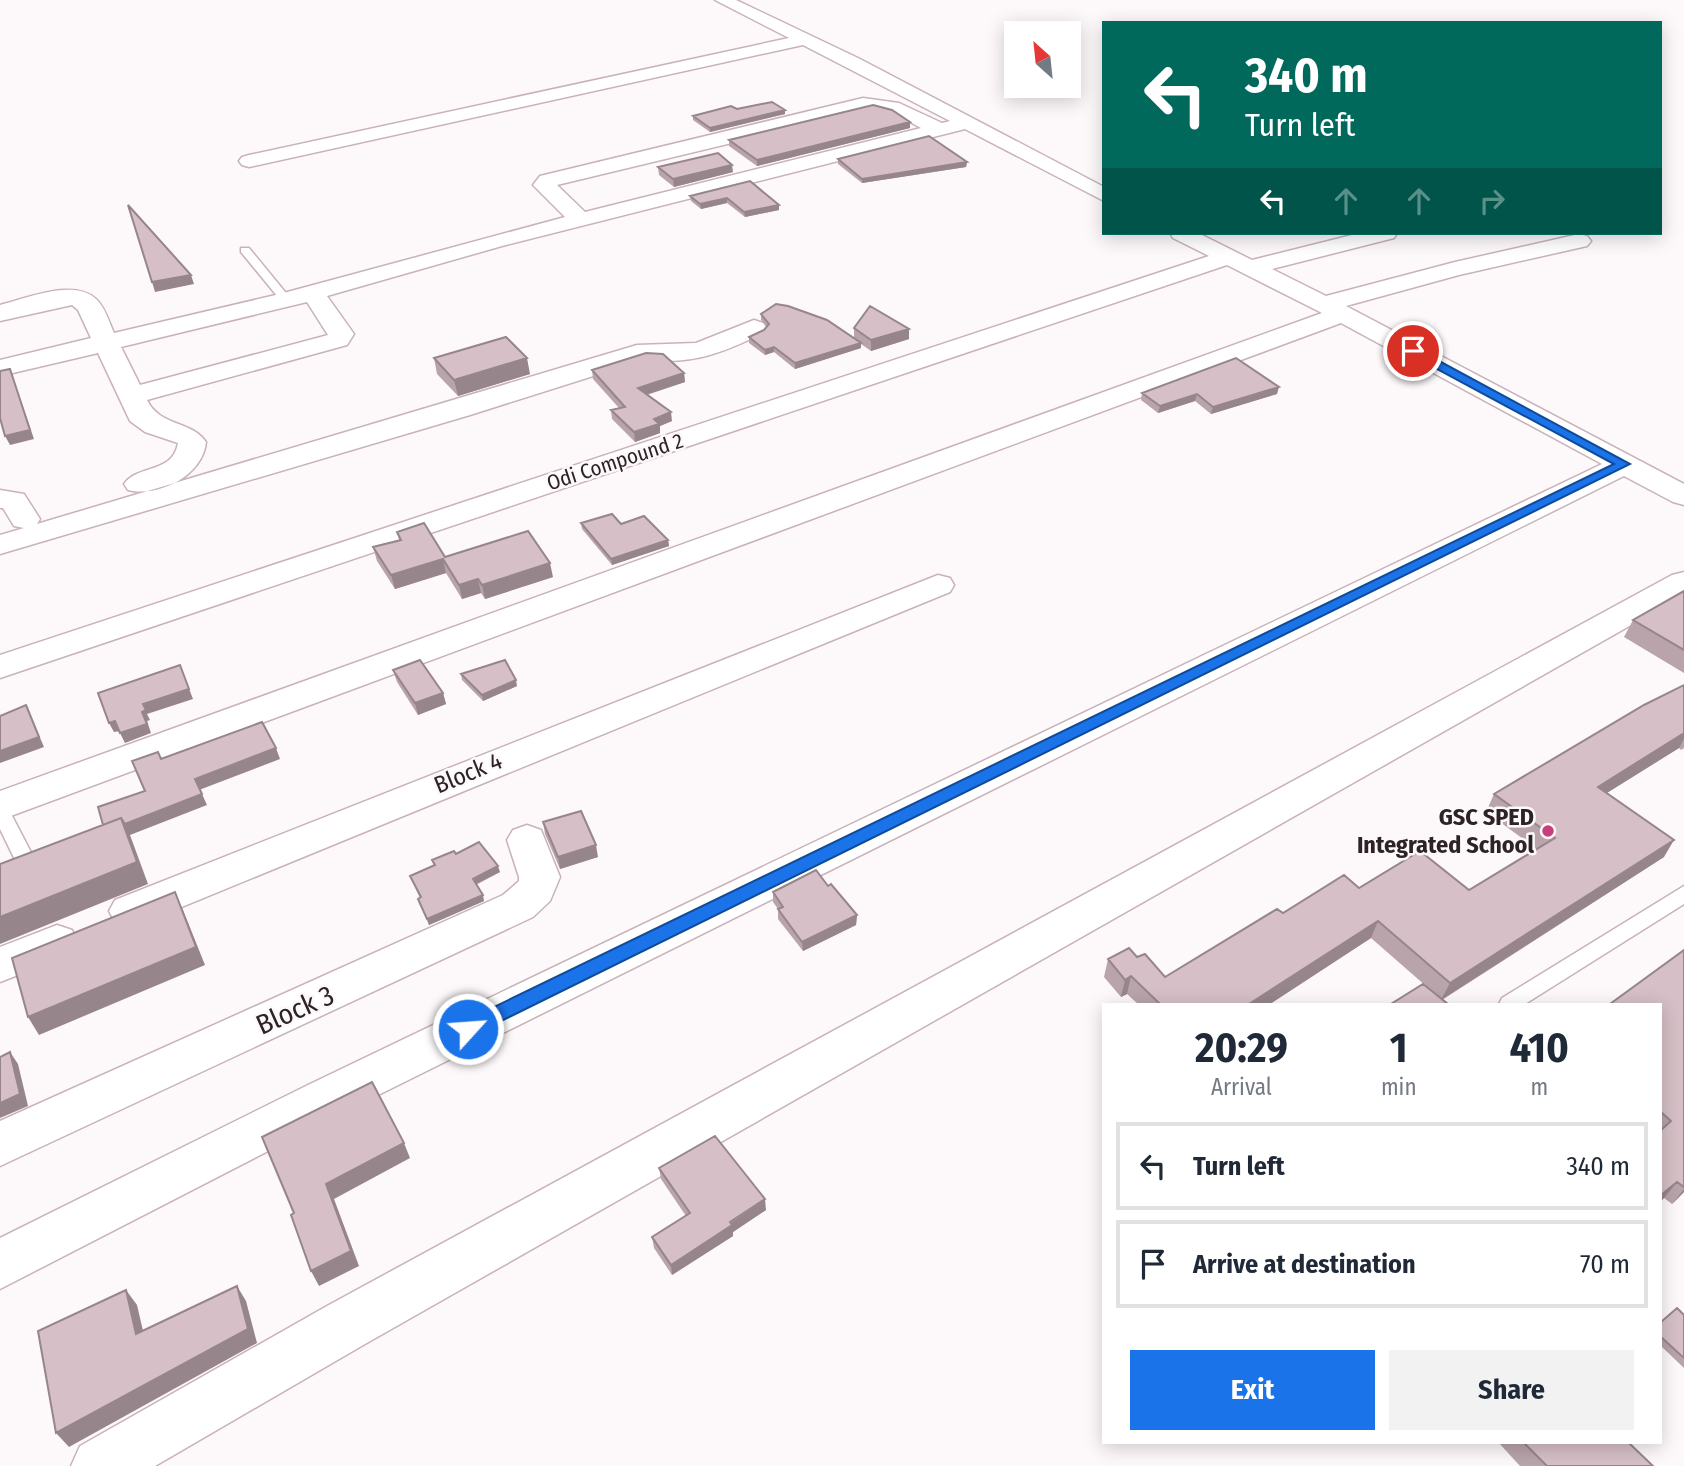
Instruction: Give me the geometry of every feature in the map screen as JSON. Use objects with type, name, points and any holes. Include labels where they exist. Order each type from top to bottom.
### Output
[{"type":"street","points":[[723,0],[1102,194]]},
{"type":"street","points":[[249,161],[804,40]]},
{"type":"street","points":[[580,219],[549,193],[544,185],[548,181],[863,104],[884,104],[900,108],[937,129]]},
{"type":"street","points":[[0,368],[286,300],[580,219],[967,123]]},
{"type":"street","points":[[1185,235],[1333,309],[1684,496]]},
{"type":"street","name":"Odi Compound 2","points":[[0,667],[1240,262],[1376,235]]},
{"type":"street","points":[[0,808],[1333,309],[1455,269],[1579,241]]},
{"type":"street","points":[[131,396],[338,340],[341,334],[313,293]]},
{"type":"street","points":[[0,313],[67,297],[79,298],[89,306],[145,421],[187,436],[192,442],[189,457],[181,467],[132,486],[12,522],[13,500],[0,499]]},
{"type":"street","points":[[0,545],[646,351],[688,355],[754,328]]},
{"type":"street","points":[[0,1264],[374,1074],[1624,464]]},
{"type":"street","points":[[100,1466],[346,1325],[1684,582]]},
{"type":"street","name":"Block 4","points":[[0,965],[376,810],[938,585]]},
{"type":"street","name":"Block 3","points":[[0,1144],[519,906],[534,894],[540,885],[539,872],[527,840]]},
{"type":"lane","points":[[245,250],[286,300]]},
{"type":"lane","points":[[0,808],[26,862]]},
{"type":"lane","points":[[1510,1003],[1684,894]]},
{"type":"building","points":[[772,102],[785,110],[710,128],[693,116],[731,106],[737,109]]},
{"type":"building","points":[[873,105],[892,110],[910,122],[757,160],[729,140]]},
{"type":"building","points":[[929,136],[967,162],[862,179],[838,159]]},
{"type":"building","points":[[718,153],[732,165],[673,179],[658,167]]},
{"type":"building","points":[[750,181],[779,205],[744,212],[727,198],[700,204],[690,196]]},
{"type":"building","points":[[128,205],[191,275],[152,282]]},
{"type":"building","points":[[776,304],[827,320],[861,343],[795,363],[774,347],[765,350],[749,337],[764,330],[769,324],[761,314]]},
{"type":"building","points":[[870,306],[909,329],[871,340],[854,328]]},
{"type":"building","points":[[506,337],[527,358],[454,380],[434,358]]},
{"type":"building","points":[[646,353],[663,354],[684,373],[638,388],[671,412],[654,419],[659,424],[634,432],[611,410],[625,407],[592,370]]},
{"type":"building","points":[[1236,358],[1279,387],[1213,407],[1197,394],[1160,406],[1142,393]]},
{"type":"building","points":[[10,369],[30,430],[5,436],[0,418],[0,371]]},
{"type":"building","points":[[612,514],[621,524],[644,516],[668,540],[611,559],[581,523]]},
{"type":"building","points":[[424,523],[445,557],[528,531],[550,563],[482,585],[478,579],[459,585],[443,559],[391,575],[373,547],[401,540],[397,532]]},
{"type":"building","points":[[1684,591],[1684,650],[1633,620]]},
{"type":"building","points":[[420,660],[443,693],[415,703],[393,670]]},
{"type":"building","points":[[505,660],[516,680],[482,695],[461,674]]},
{"type":"building","points":[[180,665],[189,689],[143,704],[146,710],[142,712],[147,724],[120,733],[115,721],[109,723],[98,693]]},
{"type":"building","points":[[1684,685],[1684,733],[1598,787],[1674,840],[1450,983],[1378,921],[1251,1003],[1159,1003],[1131,976],[1125,980],[1108,959],[1129,948],[1137,957],[1145,954],[1165,977],[1277,909],[1283,913],[1344,875],[1359,888],[1420,851],[1469,890],[1555,838],[1494,794],[1644,705]]},
{"type":"building","points":[[26,705],[39,737],[0,751],[0,716]]},
{"type":"building","points":[[262,722],[276,748],[195,779],[202,794],[125,824],[121,818],[103,825],[98,807],[145,791],[132,761],[158,752],[161,759]]},
{"type":"building","points":[[581,811],[596,845],[558,857],[543,822]]},
{"type":"building","points":[[121,818],[137,862],[0,917],[0,864]]},
{"type":"building","points":[[479,842],[498,866],[473,879],[483,895],[427,919],[418,899],[421,897],[410,876],[435,865],[432,860],[454,851],[456,854]]},
{"type":"building","points":[[816,870],[857,915],[802,942],[778,909],[783,907],[773,892]]},
{"type":"building","points":[[175,892],[196,947],[28,1017],[12,958]]},
{"type":"building","points":[[1684,950],[1684,1187],[1677,1182],[1662,1194],[1662,1129],[1671,1121],[1662,1113],[1662,1003],[1611,1003]]},
{"type":"building","points":[[1423,984],[1447,1003],[1393,1003]]},
{"type":"building","points":[[10,1052],[20,1094],[0,1103],[0,1057]]},
{"type":"building","points":[[372,1082],[404,1143],[326,1184],[351,1251],[311,1271],[291,1215],[294,1213],[262,1137]]},
{"type":"building","points":[[715,1136],[765,1199],[730,1222],[732,1225],[671,1265],[652,1237],[690,1213],[659,1168]]},
{"type":"building","points":[[237,1286],[248,1329],[56,1433],[38,1331],[126,1290],[136,1334]]},
{"type":"building","points":[[1677,1308],[1684,1315],[1684,1358],[1662,1338],[1662,1321]]},
{"type":"building","points":[[1525,1444],[1630,1444],[1653,1466],[1547,1466]]},
{"type":"place","name":"GSC SPED Integrated School","points":[[1548,831]]},
{"type":"route","points":[[468,1029],[1457,543],[1624,464],[1413,351]]}]
